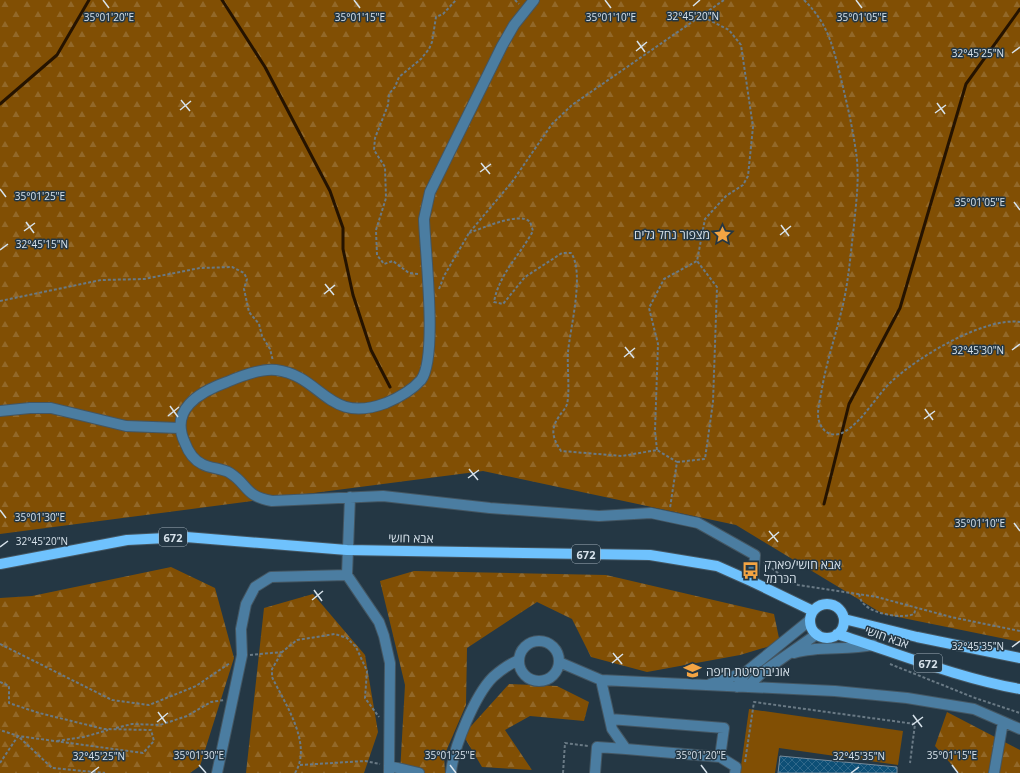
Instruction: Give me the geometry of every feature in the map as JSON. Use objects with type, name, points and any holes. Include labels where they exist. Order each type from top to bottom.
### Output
[{"type":"main road","name":"אבא חושי","points":[[0,564],[127,540],[186,537],[347,550],[650,555],[717,566],[754,582],[812,616]]},
{"type":"main road","points":[[817,634],[811,626],[812,616],[821,605],[831,605],[839,610],[844,619],[842,627],[837,634]]},
{"type":"main road","name":"אבא חושי","points":[[844,619],[917,637],[1020,658]]},
{"type":"main road","name":"אבא חושי","points":[[817,634],[825,638],[837,634],[873,645],[895,654],[992,684],[1020,689]]},
{"type":"street","points":[[534,0],[514,25],[502,46],[430,192],[424,219],[429,345],[426,372],[416,384],[395,399],[370,409],[350,409],[335,404],[306,382],[288,373],[275,370],[246,375],[200,394],[188,405],[181,416],[179,428],[187,449],[195,458],[202,464],[230,473],[246,490],[261,499],[272,501],[383,496],[490,508],[599,516],[651,514],[669,517],[698,523],[755,555],[754,582]]},
{"type":"street","points":[[0,411],[30,408],[51,408],[126,426],[179,428]]},
{"type":"street","points":[[350,497],[347,575],[379,622],[384,636],[390,663],[389,770],[419,773]]},
{"type":"street","points":[[217,773],[242,655],[241,629],[246,604],[255,587],[271,577],[347,575]]},
{"type":"street","points":[[704,686],[746,672],[812,616]]},
{"type":"street","points":[[742,687],[817,634]]},
{"type":"street","points":[[544,642],[555,649],[559,662],[554,674],[550,678],[538,681],[526,677],[522,672],[519,660],[520,653],[530,643],[544,642]]},
{"type":"street","points":[[786,655],[805,650],[853,648],[873,645]]},
{"type":"street","points":[[451,773],[456,750],[474,706],[492,678],[507,666],[519,660]]},
{"type":"street","points":[[559,662],[601,680],[835,691],[907,698],[974,709],[1020,729]]},
{"type":"street","points":[[742,687],[746,672]]},
{"type":"street","points":[[601,680],[612,729],[626,749]]},
{"type":"street","points":[[610,719],[724,728],[720,757]]},
{"type":"street","points":[[994,773],[1003,722]]},
{"type":"street","points":[[595,773],[597,747],[720,757],[736,767],[735,773]]},
{"type":"path","points":[[427,274],[409,273],[393,261],[384,264],[377,255],[376,230],[386,198],[385,167],[374,150],[375,138],[388,105],[389,94],[395,87],[399,77],[421,59],[429,49],[432,42],[436,17],[443,14],[456,0]]},
{"type":"path","points":[[439,290],[444,276],[469,233],[512,182],[552,124],[572,105],[699,15],[724,0]]},
{"type":"path","points":[[804,0],[815,11],[826,28],[835,54],[848,109],[857,161],[857,197],[850,260],[844,300],[824,377],[818,414],[820,426],[827,434],[833,435],[842,432],[859,418],[892,381],[927,356],[975,329],[1013,321],[1020,322]]},
{"type":"path","points":[[469,233],[512,218],[526,219],[530,222],[533,231],[496,289],[494,302],[503,304],[525,277],[562,253],[571,253],[574,258],[577,269],[575,308],[568,351],[567,405],[555,422],[553,438],[561,451],[622,456],[657,450],[677,462],[706,460],[714,402],[717,287],[697,261],[705,219],[726,196],[743,185],[748,176],[753,127],[741,45],[729,30],[699,15]]},
{"type":"path","points":[[657,450],[655,431],[658,344],[649,308],[664,279],[697,261]]},
{"type":"path","points":[[0,301],[101,280],[144,279],[200,268],[234,267],[244,273],[247,279],[244,289],[249,312],[261,328],[262,336],[271,352],[275,370]]},
{"type":"path","points":[[669,517],[677,462]]},
{"type":"path","points":[[755,555],[783,577],[798,585],[859,594],[1020,631]]},
{"type":"path","points":[[859,594],[865,606],[877,612],[909,616],[914,614],[916,608]]},
{"type":"path","points":[[295,773],[300,765],[302,748],[297,731],[272,677],[272,669],[282,652],[297,640],[335,634],[347,638],[356,647],[367,671],[366,698],[382,721],[389,723]]},
{"type":"path","points":[[0,644],[112,700],[149,705],[196,686],[242,655],[282,652]]},
{"type":"path","points":[[889,663],[976,698],[1020,713]]},
{"type":"path","points":[[0,682],[9,686],[9,703],[39,713],[111,729],[151,730],[154,741],[143,753],[18,736],[0,730]]},
{"type":"path","points":[[55,741],[84,737],[132,724],[160,725],[187,716],[211,702],[225,700],[232,704]]},
{"type":"path","points":[[744,766],[754,702],[915,724],[910,762]]},
{"type":"path","points":[[0,763],[18,736]]},
{"type":"path","points":[[18,736],[52,768],[105,773]]},
{"type":"path","points":[[563,773],[566,743],[597,747]]},
{"type":"path","points":[[300,765],[365,761],[389,770]]},
{"type":"green space","points":[[0,0],[1020,0],[1020,642],[883,614],[736,525],[483,471],[0,534]]},
{"type":"green space","points":[[171,567],[215,588],[234,658],[200,766],[190,773],[0,773],[0,598],[32,596]]},
{"type":"green space","points":[[414,571],[606,575],[774,614],[780,643],[740,655],[647,672],[591,657],[572,619],[537,602],[467,648],[466,705],[444,756],[445,773],[400,773],[405,685],[380,581]]},
{"type":"green space","points":[[313,594],[365,655],[378,732],[364,773],[246,773],[264,608]]},
{"type":"green space","points":[[509,684],[557,686],[589,702],[584,721],[530,716],[505,730],[532,770],[482,767],[463,735]]},
{"type":"green space","points":[[749,709],[903,731],[898,765],[779,748],[775,773],[740,773]]},
{"type":"green space","points":[[947,712],[1020,750],[1020,773],[959,773],[935,746]]},
{"type":"building","points":[[780,756],[897,767],[897,773],[778,773]]},
{"type":"waterway","points":[[0,104],[57,55],[89,0]]},
{"type":"waterway","points":[[222,0],[265,67],[330,191],[343,228],[343,249],[353,295],[371,350],[390,387]]},
{"type":"waterway","points":[[824,504],[849,404],[900,308],[966,84],[1020,9]]},
{"type":"place","name":"מצפור נחל גלים","points":[[723,234]]},
{"type":"place","name":"אבא חושי/פארק הכרמל","points":[[751,571]]},
{"type":"place","name":"אוניברסיטת חיפה","points":[[693,671]]}]
